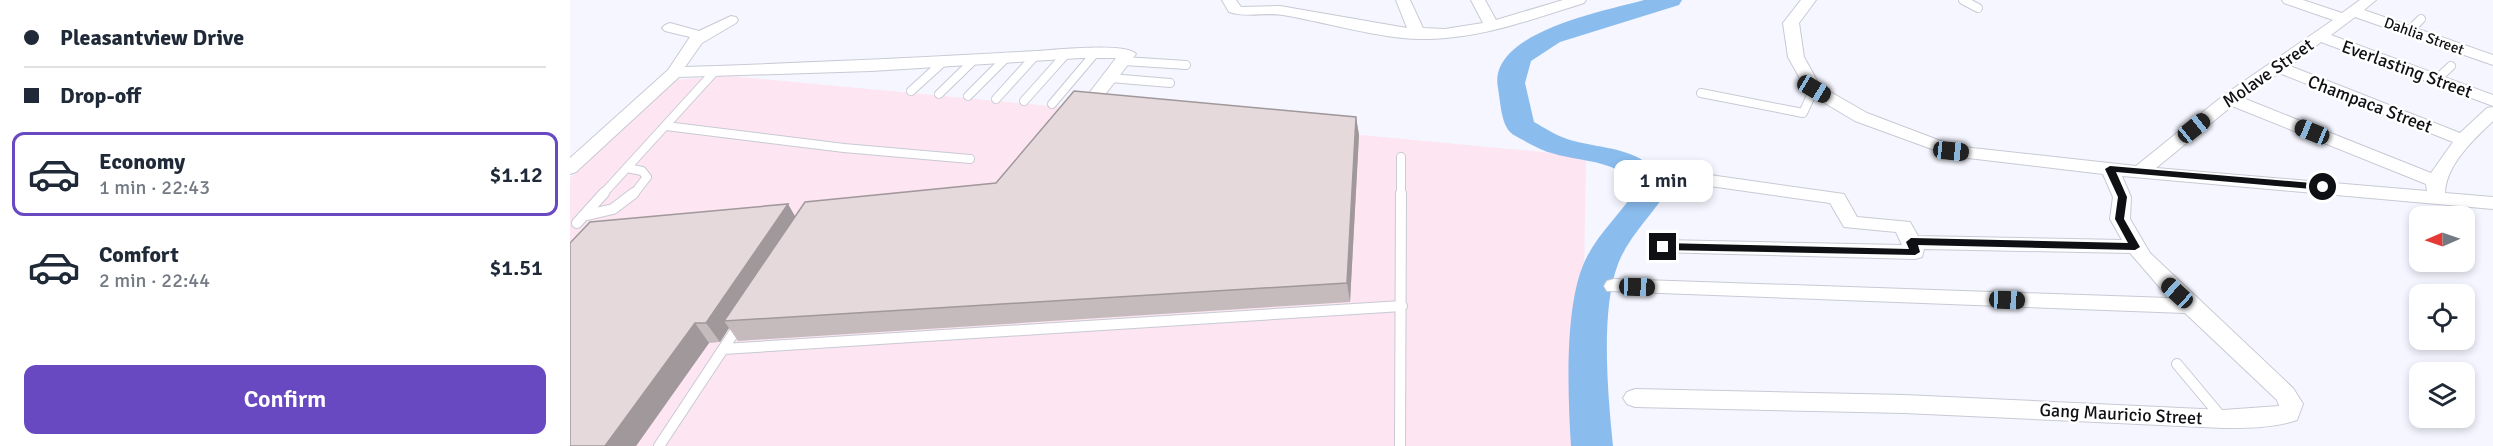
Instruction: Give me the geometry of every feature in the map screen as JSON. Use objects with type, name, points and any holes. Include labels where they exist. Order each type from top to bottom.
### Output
[{"type":"street","points":[[1320,0],[1326,19]]},
{"type":"street","points":[[1403,0],[1417,33]]},
{"type":"street","points":[[1478,0],[1492,26]]},
{"type":"street","points":[[1231,5],[1280,10],[1397,32],[1445,34],[1492,26],[1560,3],[1579,0]]},
{"type":"street","points":[[1809,0],[1791,23],[1796,57],[1814,89],[1861,117],[1951,151],[2110,169],[2436,189]]},
{"type":"street","name":"Dahlia Street","points":[[2289,0],[2409,31],[2493,60]]},
{"type":"street","name":"Molave Street","points":[[2141,171],[2230,99],[2278,68],[2369,0]]},
{"type":"street","points":[[570,168],[675,72],[683,54],[699,35],[731,20]]},
{"type":"street","points":[[670,28],[699,35]]},
{"type":"street","name":"Everlasting Street","points":[[2321,37],[2493,101]]},
{"type":"street","points":[[675,72],[943,62],[1096,52],[1128,54],[1100,96]]},
{"type":"street","name":"Champaca Street","points":[[2278,68],[2463,140]]},
{"type":"street","points":[[2230,99],[2436,189],[2493,203]]},
{"type":"street","points":[[2436,189],[2463,140],[2493,112]]},
{"type":"street","name":"Gang Mauricio Street","points":[[1635,398],[1904,404],[2223,419],[2281,417],[2289,413],[2291,404],[2272,381],[2156,273],[2135,247],[2120,219],[2122,197],[2110,169]]},
{"type":"street","points":[[1663,247],[1915,252],[1903,226],[1851,223],[1837,198],[1703,180]]},
{"type":"street","points":[[1911,242],[2135,247]]},
{"type":"street","points":[[1614,286],[2191,306]]},
{"type":"lane","points":[[1963,0],[1978,8]]},
{"type":"lane","points":[[2409,31],[2421,19]]},
{"type":"lane","points":[[1052,104],[1096,52]]},
{"type":"lane","points":[[1024,101],[1066,54]]},
{"type":"lane","points":[[996,99],[1036,55]]},
{"type":"lane","points":[[968,96],[1007,57]]},
{"type":"lane","points":[[939,94],[975,59]]},
{"type":"lane","points":[[1124,61],[1186,64]]},
{"type":"lane","points":[[911,91],[943,62]]},
{"type":"lane","points":[[2436,80],[2451,66]]},
{"type":"lane","points":[[627,168],[646,173],[646,177],[634,195],[613,212],[580,220],[627,168],[666,126],[716,70]]},
{"type":"lane","points":[[1110,78],[1170,83]]},
{"type":"lane","points":[[1701,93],[1803,113],[1814,89]]},
{"type":"lane","points":[[666,126],[844,148],[970,159]]},
{"type":"lane","points":[[1400,446],[1401,157]]},
{"type":"lane","points":[[723,349],[1402,306]]},
{"type":"lane","points":[[659,446],[743,319]]},
{"type":"lane","points":[[2176,364],[2223,419]]},
{"type":"shaded area","points":[[730,76],[1586,156],[1583,330],[1573,446],[570,446],[570,178],[673,80]]},
{"type":"building","points":[[1074,91],[1356,117],[1347,283],[724,321],[805,202],[996,183]]},
{"type":"building","points":[[788,204],[706,323],[695,323],[605,446],[570,446],[570,243],[590,222]]},
{"type":"waterway","points":[[1592,446],[1589,353],[1596,279],[1606,254],[1653,188],[1646,176],[1636,167],[1609,157],[1553,144],[1520,126],[1511,83],[1514,67],[1520,56],[1551,36],[1670,0]]},
{"type":"route","points":[[1663,247],[1915,252],[1911,242],[2135,247],[2120,219],[2122,197],[2110,169],[2323,187]]}]
